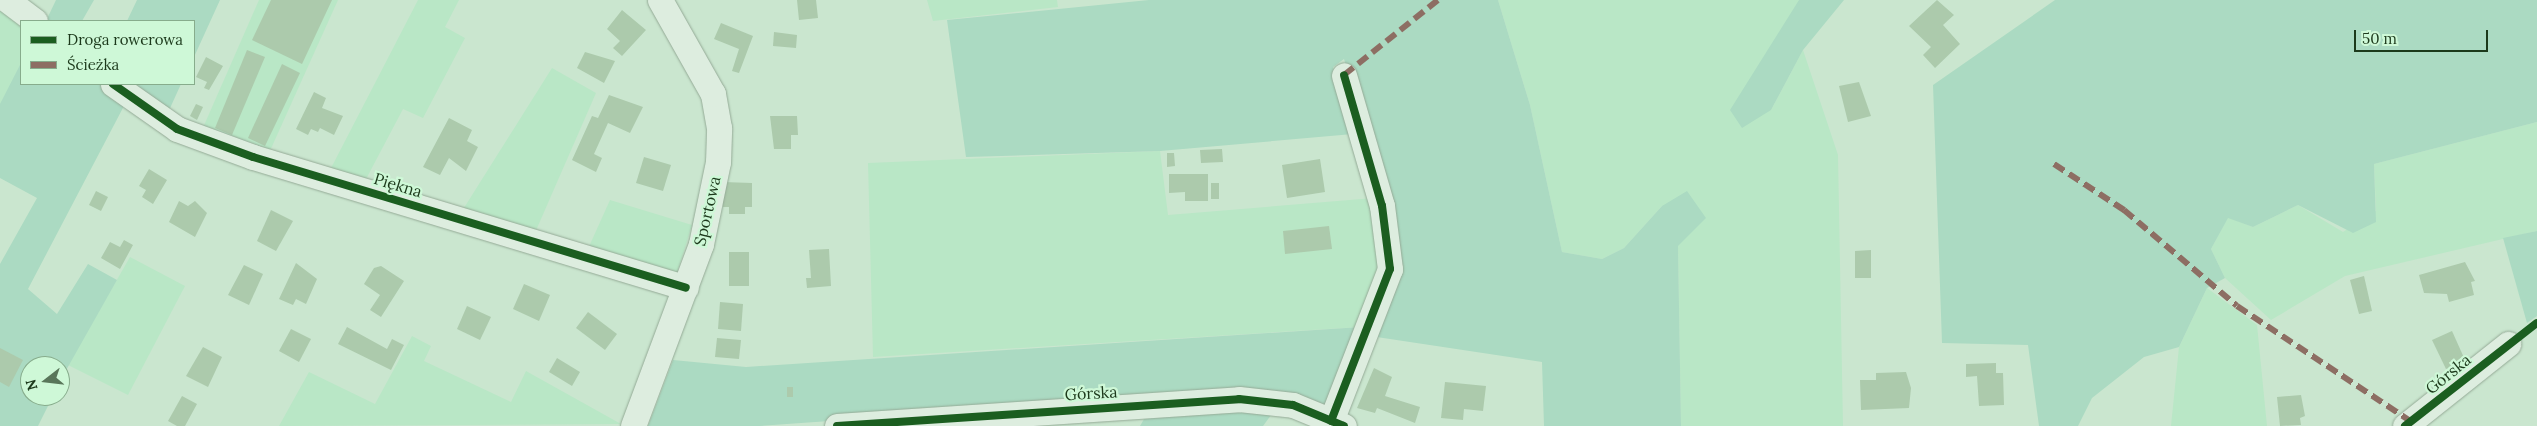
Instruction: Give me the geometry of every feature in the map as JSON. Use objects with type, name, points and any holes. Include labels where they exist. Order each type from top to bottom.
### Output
[{"type":"street","points":[[7,0],[34,20]]},
{"type":"street","name":"Sportowa","points":[[633,426],[701,244],[718,162],[719,128],[713,94],[660,0]]},
{"type":"street","points":[[1337,424],[1390,269],[1389,233],[1344,75]]},
{"type":"street","name":"Piękna","points":[[114,85],[178,129],[253,157],[686,288]]},
{"type":"street","name":"Górska","points":[[2405,426],[2508,344]]},
{"type":"street","name":"Górska","points":[[836,426],[1239,399],[1293,405],[1337,424]]},
{"type":"green space","points":[[56,0],[94,0],[83,20],[46,20]]},
{"type":"green space","points":[[137,0],[220,0],[195,55],[195,20],[127,20]]},
{"type":"green space","points":[[259,0],[338,0],[269,153],[202,130]]},
{"type":"green space","points":[[418,0],[459,0],[445,27],[465,38],[423,118],[403,109],[365,181],[330,170]]},
{"type":"green space","points":[[927,0],[1057,0],[1058,7],[933,21]]},
{"type":"green space","points":[[1149,0],[1498,0],[1530,105],[1562,252],[1602,259],[1624,248],[1662,206],[1687,191],[1706,218],[1678,246],[1681,426],[1544,426],[1542,362],[1370,336],[1396,259],[1373,148],[1344,59],[1333,67],[1353,134],[1160,151],[966,157],[947,20]]},
{"type":"green space","points":[[1498,0],[1799,0],[1771,110],[1803,50],[1838,155],[1843,426],[1681,426],[1678,246],[1662,206],[1624,248],[1602,259],[1562,252],[1530,105]]},
{"type":"green space","points":[[1799,0],[1844,0],[1803,50],[1771,110],[1742,128],[1730,110]]},
{"type":"green space","points":[[2055,0],[2537,0],[2537,122],[2374,164],[2376,222],[2353,233],[2298,205],[2253,227],[2228,218],[2211,249],[2225,278],[2207,288],[2179,347],[2144,357],[2092,398],[2078,426],[2039,426],[2028,345],[1942,343],[1933,85]]},
{"type":"green space","points":[[0,1],[20,20],[20,66],[0,106]]},
{"type":"green space","points":[[20,65],[20,85],[102,85],[125,104],[28,289],[57,314],[88,264],[117,280],[70,363],[70,356],[20,356],[20,406],[48,406],[38,426],[0,426],[0,264],[37,198],[0,178],[0,104]]},
{"type":"green space","points":[[552,68],[596,93],[534,235],[462,211]]},
{"type":"green space","points":[[123,85],[181,85],[166,117]]},
{"type":"green space","points":[[2537,122],[2537,231],[2345,276],[2271,320],[2225,278],[2211,249],[2228,217],[2253,227],[2298,205],[2343,232],[2376,211],[2374,164]]},
{"type":"green space","points":[[1160,151],[1168,215],[1374,198],[1382,265],[1361,327],[873,357],[868,163]]},
{"type":"green space","points":[[610,200],[692,225],[677,273],[587,251]]},
{"type":"green space","points":[[2537,231],[2537,316],[2527,323],[2503,238]]},
{"type":"green space","points":[[130,257],[185,286],[128,395],[70,366],[70,362]]},
{"type":"green space","points":[[2207,288],[2257,325],[2267,426],[2171,426],[2179,347]]},
{"type":"green space","points":[[1361,327],[1332,400],[1319,408],[1000,409],[759,426],[648,426],[673,360],[746,367]]},
{"type":"green space","points":[[412,336],[431,346],[424,361],[511,402],[526,371],[621,424],[279,426],[309,372],[375,404]]},
{"type":"green space","points":[[1221,407],[1274,411],[1263,426],[1140,426],[1147,414]]},
{"type":"building","points":[[271,0],[332,0],[302,64],[252,40]]},
{"type":"building","points":[[797,0],[816,0],[818,18],[799,20]]},
{"type":"building","points":[[1937,0],[1954,15],[1943,25],[1960,44],[1935,68],[1923,55],[1931,47],[1909,26]]},
{"type":"building","points":[[622,10],[646,30],[622,56],[613,48],[620,41],[607,29]]},
{"type":"building","points":[[721,23],[753,36],[739,73],[732,71],[739,49],[714,39]]},
{"type":"building","points":[[774,32],[797,35],[796,48],[773,46]]},
{"type":"building","points":[[247,50],[265,57],[232,135],[215,128]]},
{"type":"building","points":[[585,52],[615,61],[604,83],[577,68]]},
{"type":"building","points":[[206,57],[223,66],[209,90],[204,88],[207,82],[196,77]]},
{"type":"building","points":[[282,64],[300,73],[265,146],[248,138]]},
{"type":"building","points":[[1859,82],[1871,116],[1848,122],[1839,86]]},
{"type":"building","points":[[314,92],[326,98],[322,108],[343,116],[334,135],[320,128],[318,132],[311,129],[308,135],[296,129]]},
{"type":"building","points":[[609,95],[643,107],[630,133],[608,123],[594,154],[602,158],[596,172],[572,160],[592,116],[598,118]]},
{"type":"building","points":[[196,104],[203,107],[197,120],[190,116]]},
{"type":"building","points":[[770,116],[797,116],[798,135],[791,135],[791,149],[774,149]]},
{"type":"building","points":[[449,118],[472,130],[467,141],[478,147],[466,171],[449,158],[440,175],[423,167]]},
{"type":"building","points":[[1222,149],[1223,162],[1201,163],[1200,150]]},
{"type":"building","points":[[1167,153],[1174,153],[1175,166],[1167,167]]},
{"type":"building","points":[[644,157],[671,165],[663,191],[636,183]]},
{"type":"building","points":[[1320,159],[1325,192],[1287,198],[1282,165]]},
{"type":"building","points":[[149,169],[167,180],[153,204],[142,197],[146,190],[139,186]]},
{"type":"building","points":[[1169,174],[1208,174],[1208,201],[1185,201],[1185,192],[1169,193]]},
{"type":"building","points":[[723,182],[752,183],[752,207],[745,207],[745,214],[729,214],[729,207],[723,207]]},
{"type":"building","points":[[1211,183],[1219,183],[1219,199],[1211,199]]},
{"type":"building","points":[[96,191],[108,197],[101,211],[89,205]]},
{"type":"building","points":[[179,201],[188,206],[195,201],[207,213],[195,237],[169,222]]},
{"type":"building","points":[[271,210],[293,221],[276,251],[257,241]]},
{"type":"building","points":[[1329,226],[1332,249],[1285,254],[1283,231]]},
{"type":"building","points":[[124,240],[133,245],[120,269],[101,258],[110,242],[120,247]]},
{"type":"building","points":[[829,249],[831,286],[807,288],[806,278],[811,278],[809,250]]},
{"type":"building","points":[[1871,250],[1871,278],[1855,278],[1855,251]]},
{"type":"building","points":[[729,252],[749,252],[749,286],[729,286]]},
{"type":"building","points":[[2465,262],[2475,281],[2471,282],[2474,295],[2449,302],[2447,294],[2424,293],[2419,275]]},
{"type":"building","points":[[296,263],[317,279],[306,304],[296,299],[293,305],[279,299]]},
{"type":"building","points":[[244,265],[263,274],[249,305],[228,295]]},
{"type":"building","points":[[381,266],[404,281],[381,317],[370,310],[380,295],[364,284],[374,268]]},
{"type":"building","points":[[2364,276],[2372,311],[2359,314],[2350,280]]},
{"type":"building","points":[[524,284],[550,295],[539,321],[513,309]]},
{"type":"building","points":[[720,302],[743,304],[741,331],[718,329]]},
{"type":"building","points":[[467,306],[491,317],[480,340],[457,329]]},
{"type":"building","points":[[588,312],[617,334],[605,350],[576,328]]},
{"type":"building","points":[[347,327],[387,349],[392,339],[404,345],[391,370],[338,344]]},
{"type":"building","points":[[291,329],[311,339],[299,362],[279,351]]},
{"type":"building","points":[[2452,331],[2465,360],[2446,369],[2432,340]]},
{"type":"building","points":[[717,338],[741,340],[739,359],[715,357]]},
{"type":"building","points":[[203,347],[222,357],[208,387],[186,376]]},
{"type":"building","points":[[0,348],[20,358],[20,366],[9,387],[0,382]]},
{"type":"building","points":[[557,358],[580,372],[572,386],[549,372]]},
{"type":"building","points":[[1996,363],[1996,373],[2003,373],[2004,405],[1979,406],[1977,376],[1966,377],[1966,364]]},
{"type":"building","points":[[1374,368],[1392,377],[1385,396],[1420,407],[1415,423],[1377,408],[1375,413],[1357,408]]},
{"type":"building","points":[[1906,372],[1911,388],[1909,408],[1861,410],[1860,380],[1876,380],[1876,373]]},
{"type":"building","points":[[1445,382],[1486,386],[1483,411],[1464,409],[1463,420],[1441,418]]},
{"type":"building","points":[[787,387],[793,387],[793,397],[787,397]]},
{"type":"building","points":[[2301,395],[2305,416],[2300,418],[2301,425],[2280,426],[2277,397]]},
{"type":"building","points":[[182,396],[197,404],[185,426],[177,426],[168,421]]},
{"type":"marked path","points":[[1344,75],[1438,0]]},
{"type":"marked path","points":[[2054,164],[2124,210],[2237,306],[2410,421]]},
{"type":"cycle path","points":[[1331,421],[1390,269],[1382,206],[1344,75]]},
{"type":"cycle path","points":[[114,85],[177,129],[253,157],[686,288]]},
{"type":"cycle path","points":[[2405,426],[2537,323]]},
{"type":"cycle path","points":[[837,426],[1239,399],[1293,405],[1344,426]]}]
